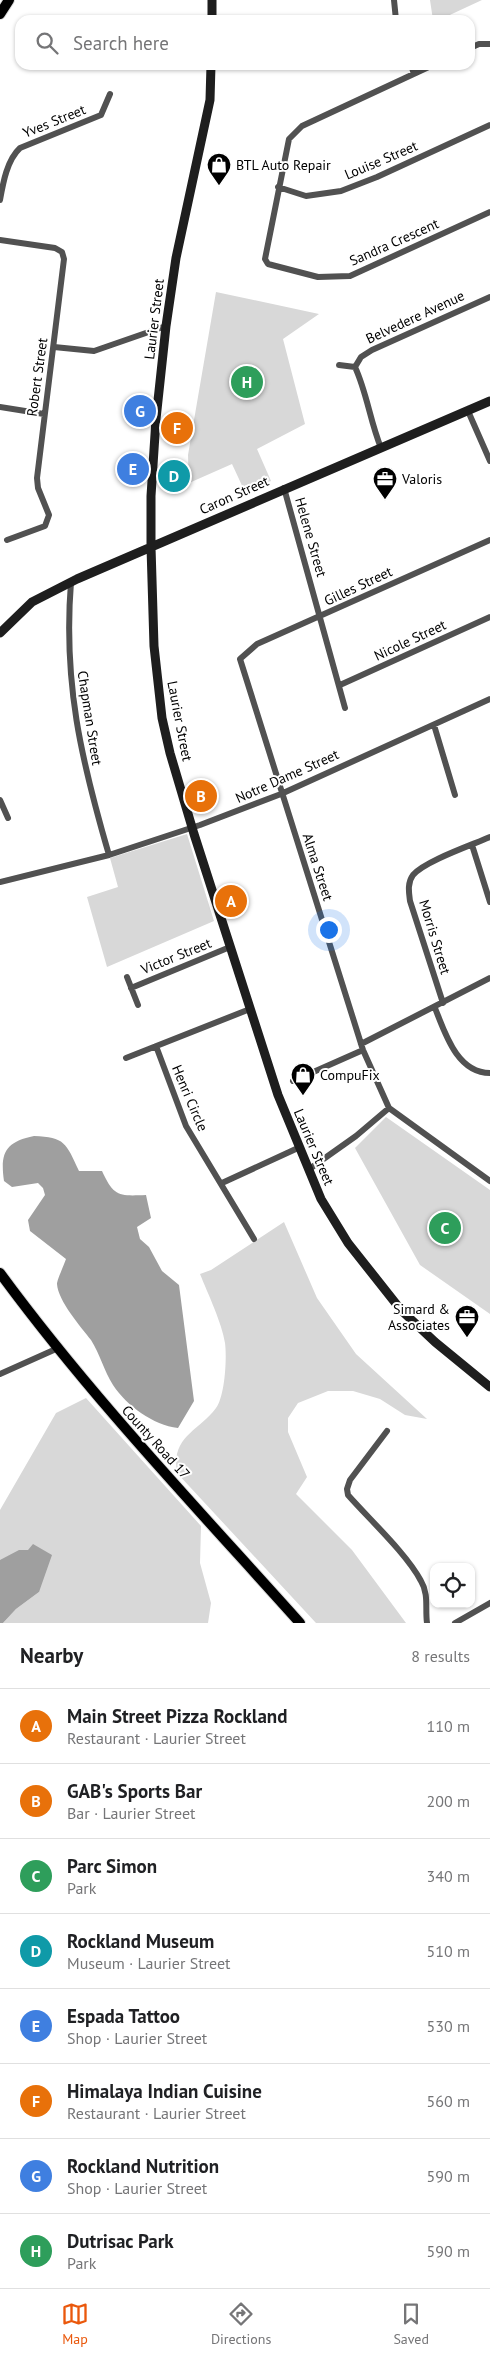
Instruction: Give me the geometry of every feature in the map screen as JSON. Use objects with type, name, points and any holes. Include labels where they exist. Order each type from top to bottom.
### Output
[{"type":"main road","points":[[0,14],[9,0]]},
{"type":"main road","points":[[212,0],[212,15]]},
{"type":"main road","name":"Laurier Street","points":[[211,70],[210,100],[176,258],[166,326],[151,487],[154,646],[162,718],[170,753],[250,1009],[280,1101],[308,1170],[335,1224],[386,1293],[435,1342],[490,1387]]},
{"type":"main road","name":"Caron Street","points":[[0,633],[32,602],[71,582],[284,488],[490,401]]},
{"type":"main road","name":"County Road 17","points":[[0,1273],[56,1349],[91,1391],[300,1623]]},
{"type":"street","points":[[394,0],[396,15]]},
{"type":"street","points":[[475,47],[488,43]]},
{"type":"street","points":[[413,70],[414,74]]},
{"type":"street","name":"Sandra Crescent","points":[[423,70],[302,126],[294,132],[289,139],[278,187],[265,259],[268,264],[318,277],[350,276],[490,212]]},
{"type":"street","name":"Yves Street","points":[[0,200],[10,160],[14,153],[20,148],[100,115],[110,94]]},
{"type":"street","name":"Louise Street","points":[[278,187],[306,196],[342,191],[490,125]]},
{"type":"street","name":"Robert Street","points":[[0,240],[55,248],[62,252],[64,259],[37,478],[38,488],[49,515],[45,526],[7,540]]},
{"type":"street","name":"Belvedere Avenue","points":[[355,366],[361,357],[372,350],[490,297]]},
{"type":"street","points":[[54,347],[94,351],[166,326]]},
{"type":"street","points":[[339,365],[355,366],[364,388],[372,424],[381,448]]},
{"type":"street","points":[[0,407],[44,414]]},
{"type":"street","points":[[468,411],[490,461]]},
{"type":"street","name":"Helene Street","points":[[284,488],[345,708]]},
{"type":"street","name":"Gilles Street","points":[[240,659],[257,644],[490,540]]},
{"type":"street","name":"Chapman Street","points":[[71,582],[69,605],[70,677],[76,724],[88,784],[109,854]]},
{"type":"street","name":"Nicole Street","points":[[340,685],[490,617]]},
{"type":"street","name":"Alma Street","points":[[240,659],[362,1047],[389,1108]]},
{"type":"street","name":"Notre Dame Street","points":[[0,882],[109,854],[193,828],[281,794],[490,699]]},
{"type":"street","points":[[434,725],[455,795]]},
{"type":"street","points":[[0,800],[8,818]]},
{"type":"street","name":"Morris Street","points":[[443,1003],[410,901],[408,887],[412,876],[424,867],[490,837]]},
{"type":"street","points":[[472,846],[490,902]]},
{"type":"street","name":"Victor Street","points":[[131,988],[230,947]]},
{"type":"street","name":"Victor Street","points":[[127,977],[138,1004]]},
{"type":"street","points":[[292,1081],[362,1047],[490,978]]},
{"type":"street","points":[[435,1008],[458,1056],[468,1067],[481,1073],[490,1074]]},
{"type":"street","points":[[126,1058],[250,1009]]},
{"type":"street","name":"Henri Circle","points":[[156,1046],[186,1126],[222,1183],[254,1240]]},
{"type":"street","points":[[308,1170],[356,1136],[389,1108],[490,1181]]},
{"type":"street","points":[[222,1183],[298,1148]]},
{"type":"street","points":[[0,1374],[56,1349]]},
{"type":"street","points":[[386,1431],[350,1480],[347,1489],[348,1495],[408,1562],[422,1582],[427,1601],[427,1623]]},
{"type":"street","points":[[455,1623],[490,1604]]},
{"type":"shaded area","points":[[430,0],[482,0],[450,15],[432,15]]},
{"type":"shaded area","points":[[216,292],[319,314],[283,339],[305,424],[257,449],[271,481],[245,492],[232,464],[189,483],[188,455]]},
{"type":"shaded area","points":[[187,834],[214,921],[107,967],[87,897],[118,887],[110,858]]},
{"type":"shaded area","points":[[386,1117],[490,1190],[490,1314],[420,1265],[355,1148]]},
{"type":"shaded area","points":[[34,1136],[52,1138],[63,1143],[79,1171],[102,1171],[110,1186],[118,1193],[123,1195],[146,1195],[151,1218],[137,1227],[140,1239],[149,1247],[162,1271],[179,1285],[194,1401],[178,1428],[150,1419],[133,1407],[119,1393],[110,1380],[91,1340],[61,1298],[57,1284],[66,1259],[30,1231],[28,1220],[45,1195],[43,1188],[38,1183],[12,1187],[4,1181],[3,1163],[7,1150],[11,1145]]},
{"type":"shaded area","points":[[284,1222],[317,1298],[356,1354],[427,1419],[405,1415],[380,1399],[353,1391],[328,1391],[298,1403],[288,1418],[288,1432],[307,1477],[296,1494],[352,1550],[406,1623],[316,1623],[177,1473],[176,1461],[182,1443],[216,1408],[225,1377],[225,1343],[218,1318],[200,1274],[211,1270]]},
{"type":"shaded area","points":[[86,1398],[201,1526],[200,1563],[211,1603],[208,1623],[3,1623],[16,1609],[39,1592],[28,1550],[0,1562],[0,1510],[56,1413]]},
{"type":"shaded area","points":[[33,1544],[52,1555],[39,1592],[16,1609],[3,1623],[0,1623],[0,1560],[19,1550],[28,1550]]},
{"type":"place","name":"BTL Auto Repair","points":[[219,186]]},
{"type":"place","name":"Dutrisac Park","points":[[247,382]]},
{"type":"place","name":"Rockland Nutrition","points":[[140,411]]},
{"type":"place","name":"Himalaya Indian Cuisine","points":[[177,428]]},
{"type":"place","name":"Espada Tattoo","points":[[133,469]]},
{"type":"place","name":"Rockland Museum","points":[[174,476]]},
{"type":"place","name":"Valoris","points":[[385,500]]},
{"type":"place","name":"GAB's Sports Bar","points":[[201,796]]},
{"type":"place","name":"Main Street Pizza Rockland","points":[[231,901]]},
{"type":"place","name":"CompuFix","points":[[303,1096]]},
{"type":"place","name":"Parc Simon","points":[[445,1228]]},
{"type":"place","name":"Simard & Associates","points":[[467,1338]]}]
